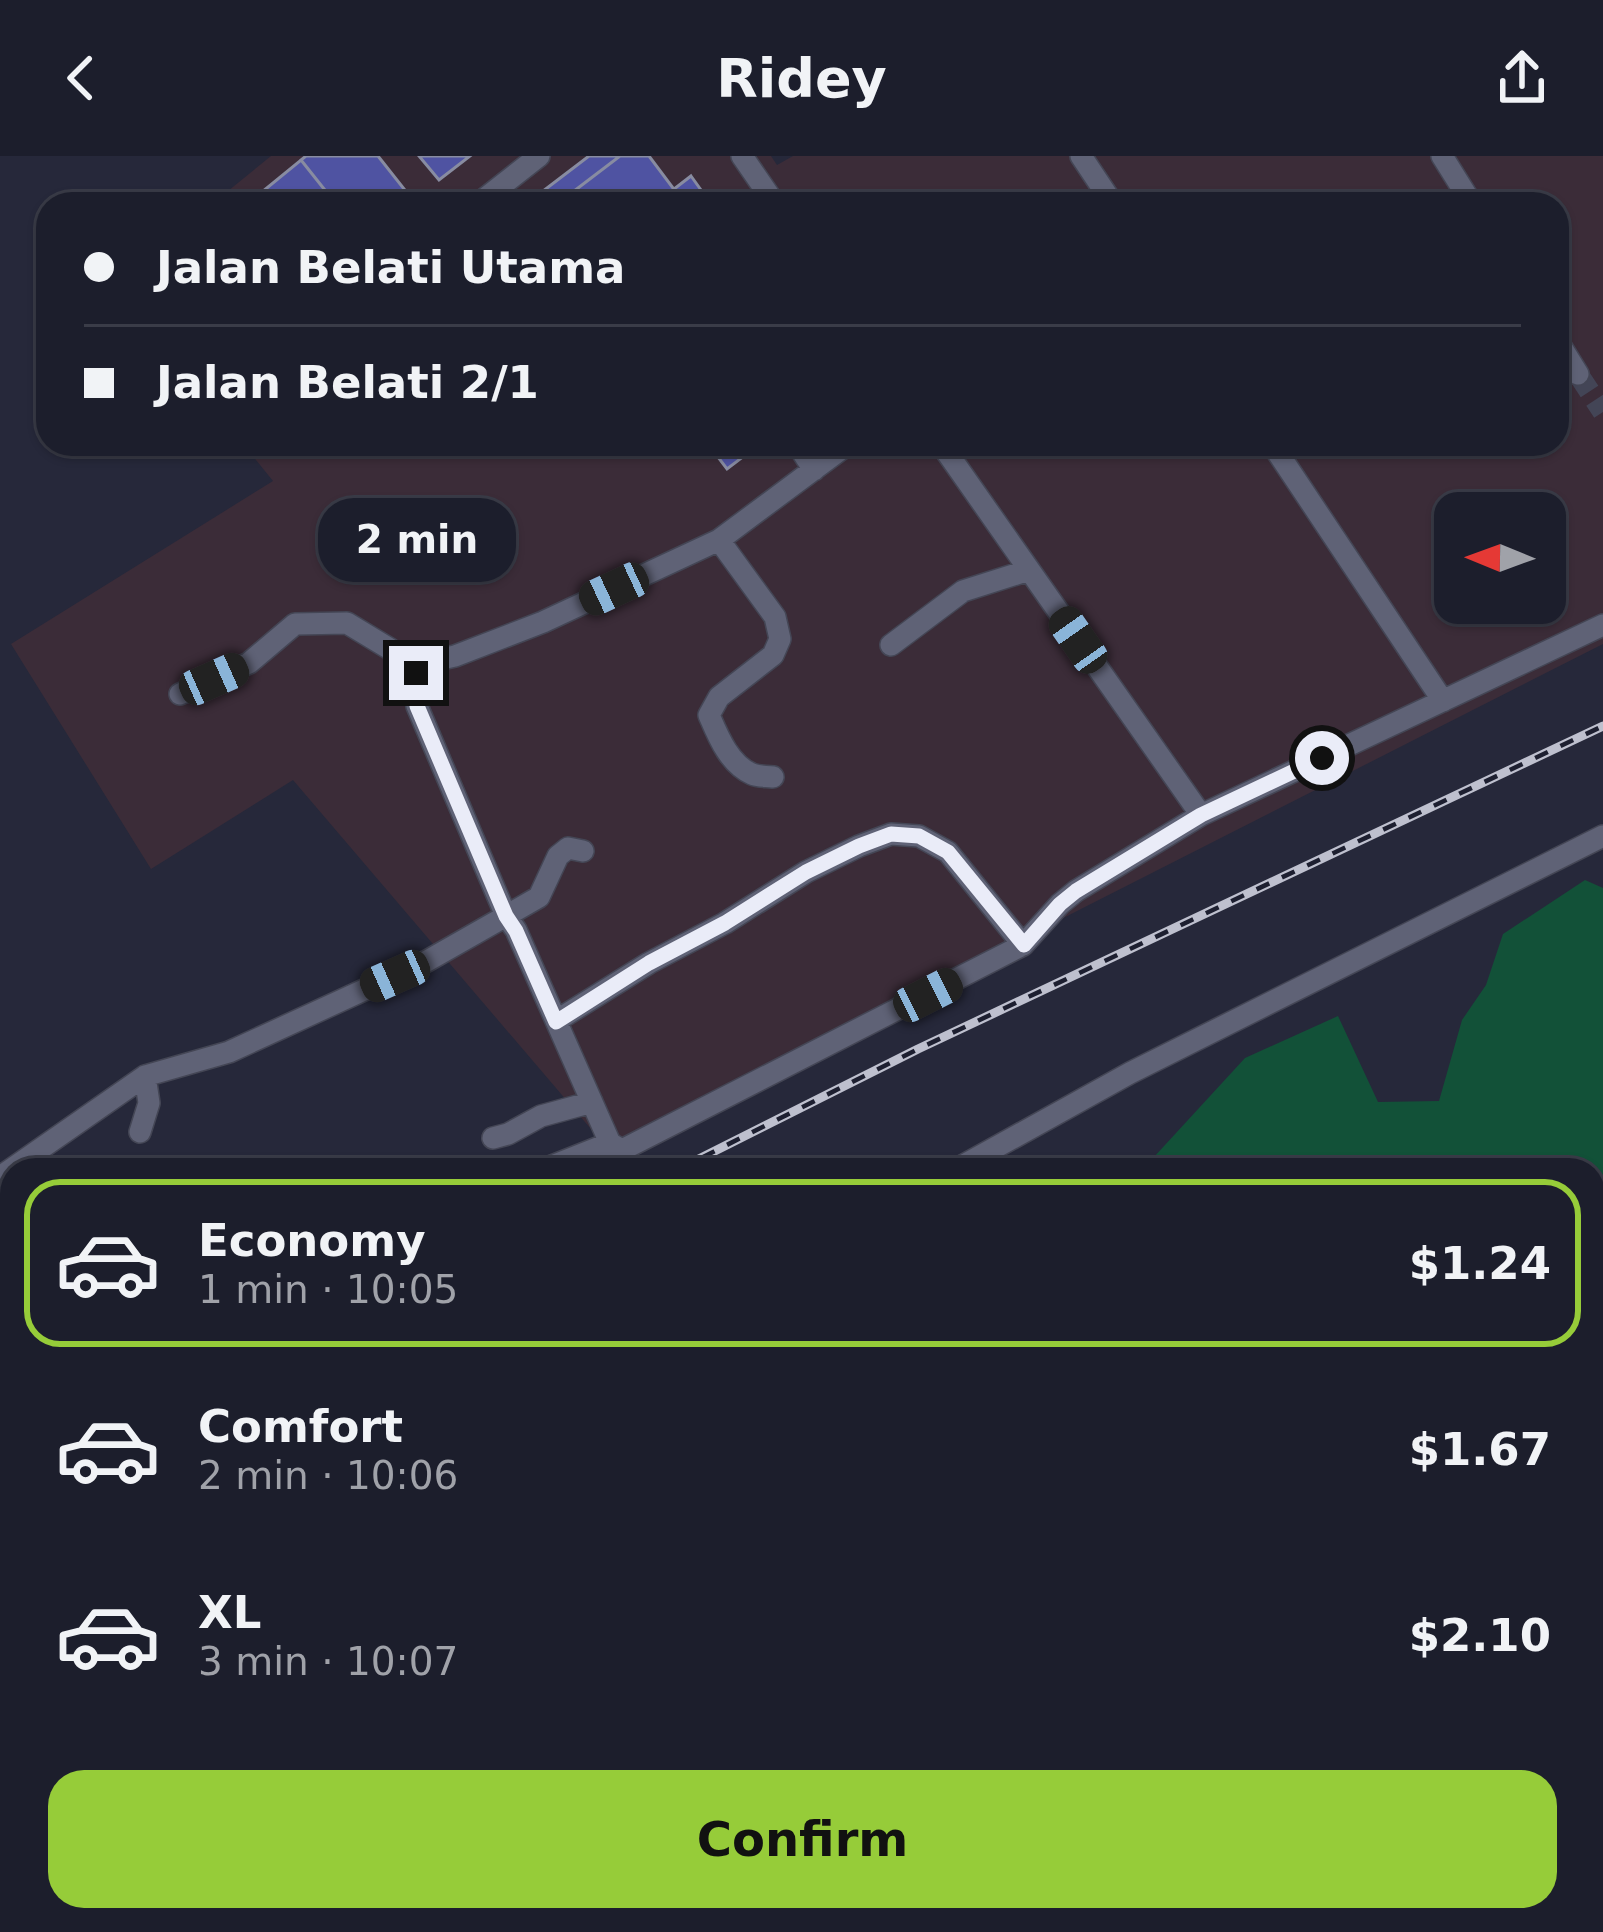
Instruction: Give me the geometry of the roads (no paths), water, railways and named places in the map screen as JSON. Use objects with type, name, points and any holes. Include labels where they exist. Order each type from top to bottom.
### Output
[{"type":"street","points":[[493,192],[539,156]]},
{"type":"street","points":[[742,156],[767,192]]},
{"type":"street","points":[[1081,156],[1105,192]]},
{"type":"street","points":[[1442,156],[1464,192]]},
{"type":"street","points":[[1569,359],[1578,374]]},
{"type":"street","points":[[805,456],[814,470]]},
{"type":"street","points":[[832,456],[719,540],[543,622],[428,662],[416,673],[417,706],[506,916],[610,1143],[622,1150],[1024,945],[1076,891],[1201,815],[1603,625]]},
{"type":"street","points":[[949,456],[1201,815]]},
{"type":"street","points":[[1280,456],[1443,701]]},
{"type":"street","points":[[719,540],[775,617],[780,639],[773,655],[719,697],[710,715],[735,761],[752,774],[773,777]]},
{"type":"street","points":[[891,645],[963,591],[1029,570]]},
{"type":"street","points":[[180,694],[250,663],[295,625],[347,623],[416,673]]},
{"type":"street","points":[[556,1022],[806,872],[891,834],[919,836],[948,852],[1024,945]]},
{"type":"street","points":[[977,1158],[1130,1073],[1603,836]]},
{"type":"street","points":[[27,1158],[146,1076],[229,1052],[427,961],[538,897],[558,856],[568,848],[583,851]]},
{"type":"street","points":[[140,1132],[149,1103],[146,1076]]},
{"type":"street","points":[[493,1138],[541,1116],[592,1102]]},
{"type":"street","points":[[572,1158],[610,1143]]},
{"type":"tunnel","points":[[1578,374],[1603,412]]},
{"type":"railway","points":[[701,1158],[918,1049],[1603,726]]}]
